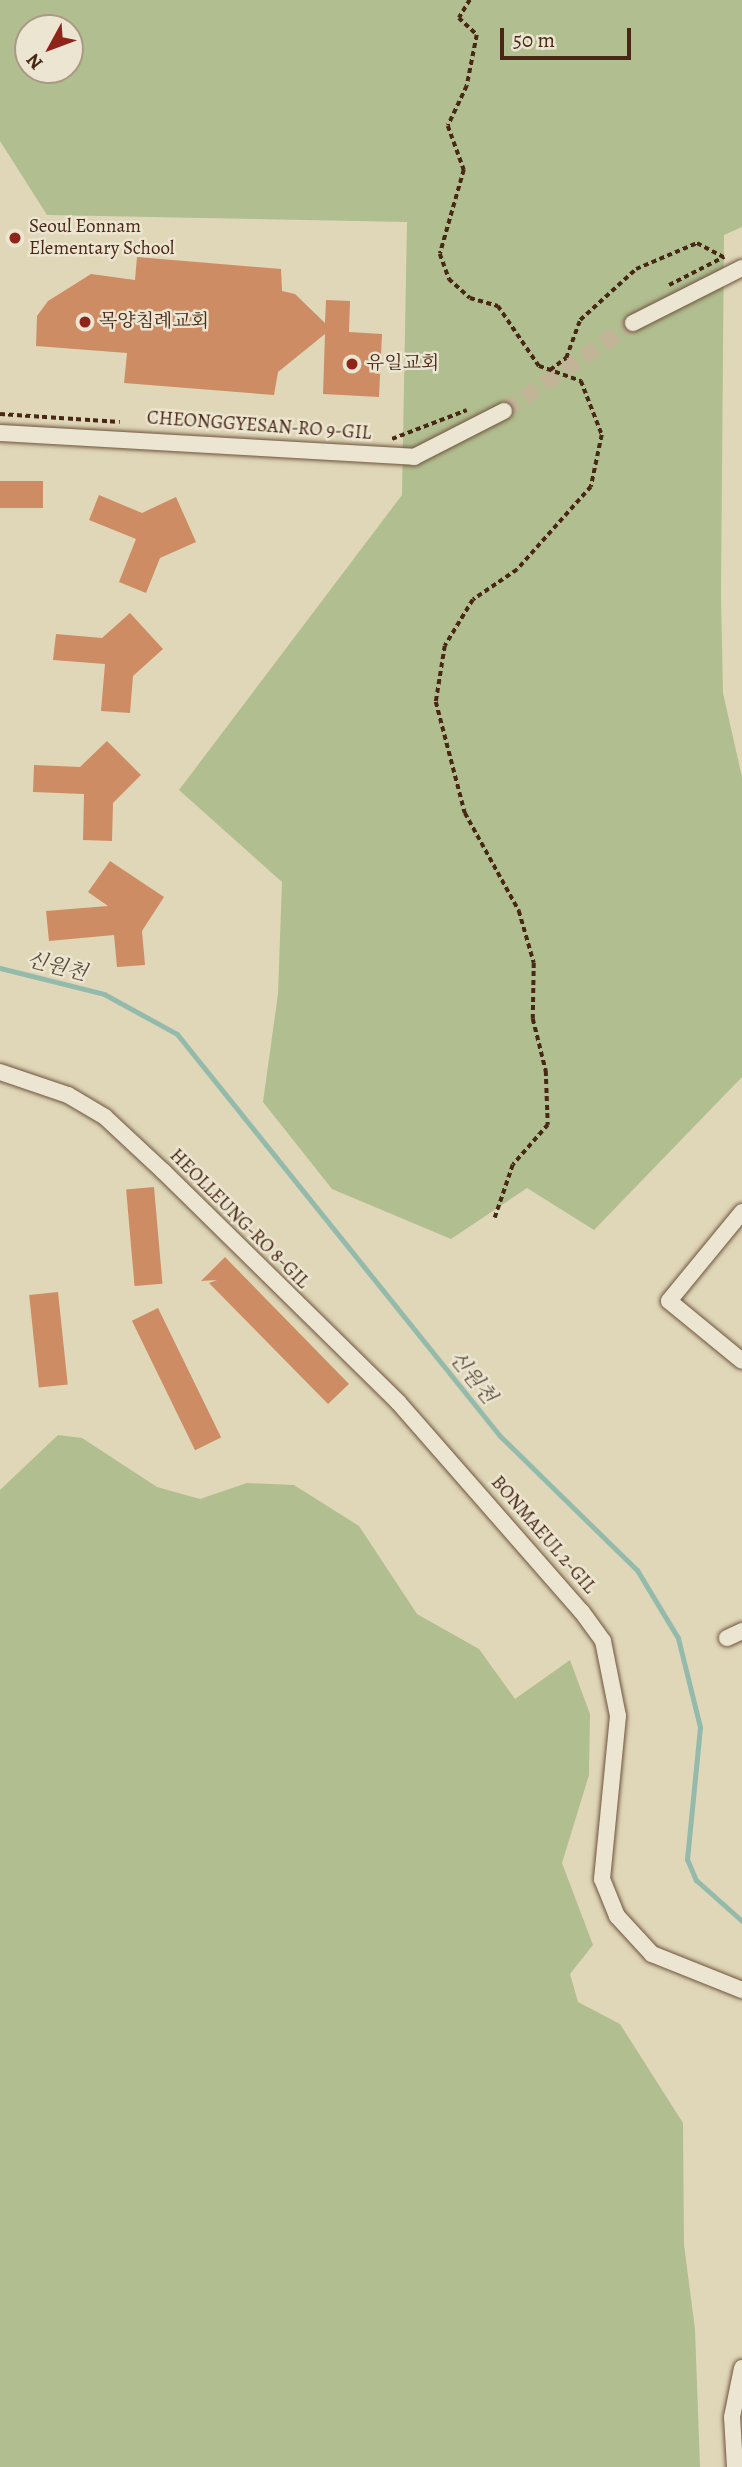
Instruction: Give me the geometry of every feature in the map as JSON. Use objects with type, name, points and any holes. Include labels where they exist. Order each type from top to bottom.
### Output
[{"type":"street","points":[[633,323],[742,268]]},
{"type":"street","name":"CHEONGGYESAN-RO 9-GIL","points":[[0,433],[414,457],[504,411]]},
{"type":"street","name":"HEOLLEUNG-RO 8-GIL","points":[[0,1072],[68,1096],[105,1117],[424,1432]]},
{"type":"street","points":[[742,1212],[668,1301],[742,1361]]},
{"type":"street","name":"BONMAEUL 2-GIL","points":[[424,1432],[582,1612],[603,1641],[618,1716],[602,1879],[617,1916],[652,1954],[742,1990]]},
{"type":"street","points":[[735,2467],[733,2417],[742,2368]]},
{"type":"path","points":[[470,0],[459,18],[477,35],[467,86],[448,126],[464,170],[440,254],[449,279],[470,298],[499,306],[539,366],[581,381],[602,435],[590,488],[517,570],[472,600],[445,646],[436,702],[465,813],[519,911],[534,963],[533,1019],[546,1071],[548,1125],[513,1165],[495,1218]]},
{"type":"path","points":[[550,370],[566,358],[580,320],[636,269],[696,243],[723,257]]},
{"type":"path","points":[[387,441],[475,406]]},
{"type":"path","points":[[0,414],[129,422]]},
{"type":"green space","points":[[0,0],[742,0],[742,227],[724,235],[721,595],[723,693],[742,777],[742,1077],[594,1230],[527,1188],[451,1239],[332,1189],[263,1102],[278,994],[282,882],[179,790],[402,495],[407,222],[47,215],[0,141]]},
{"type":"green space","points":[[58,1435],[82,1438],[157,1487],[200,1499],[247,1483],[294,1485],[359,1526],[417,1614],[479,1649],[515,1699],[570,1660],[590,1714],[589,1775],[562,1863],[593,1945],[570,1974],[578,2002],[620,2024],[683,2123],[684,2245],[695,2329],[700,2467],[0,2467],[0,1490]]},
{"type":"building","points":[[137,257],[281,269],[282,291],[295,294],[325,323],[326,300],[350,301],[349,332],[382,334],[379,397],[323,394],[325,334],[278,372],[274,395],[124,383],[127,353],[36,346],[37,316],[48,301],[91,274],[135,280]]},
{"type":"building","points":[[0,481],[43,481],[43,508],[0,508]]},
{"type":"building","points":[[99,495],[142,513],[176,497],[196,542],[160,558],[146,593],[119,582],[136,539],[89,520]]},
{"type":"building","points":[[130,613],[163,649],[133,676],[130,713],[101,711],[105,664],[53,660],[56,634],[102,638]]},
{"type":"building","points":[[107,741],[141,775],[113,803],[112,841],[83,840],[84,794],[33,792],[34,765],[80,767]]},
{"type":"building","points":[[110,861],[164,897],[142,931],[145,965],[117,967],[114,935],[49,941],[46,911],[108,906],[88,892]]},
{"type":"building","points":[[154,1187],[162,1284],[135,1286],[126,1189]]},
{"type":"building","points":[[225,1257],[349,1384],[328,1404],[209,1283],[217,1280],[201,1281]]},
{"type":"building","points":[[58,1292],[68,1384],[39,1388],[29,1295]]},
{"type":"building","points":[[158,1308],[221,1437],[195,1450],[132,1321]]},
{"type":"waterway","name":"신원천","points":[[0,968],[104,994],[177,1034],[500,1436],[637,1570],[678,1638],[700,1727],[687,1859],[696,1880],[742,1921]]},
{"type":"tunnel","points":[[504,411],[633,323]]},
{"type":"place","name":"Seoul Eonnam Elementary School","points":[[15,238]]},
{"type":"place","name":"목양침례교회","points":[[85,322]]},
{"type":"place","name":"유일교회","points":[[352,364]]}]
